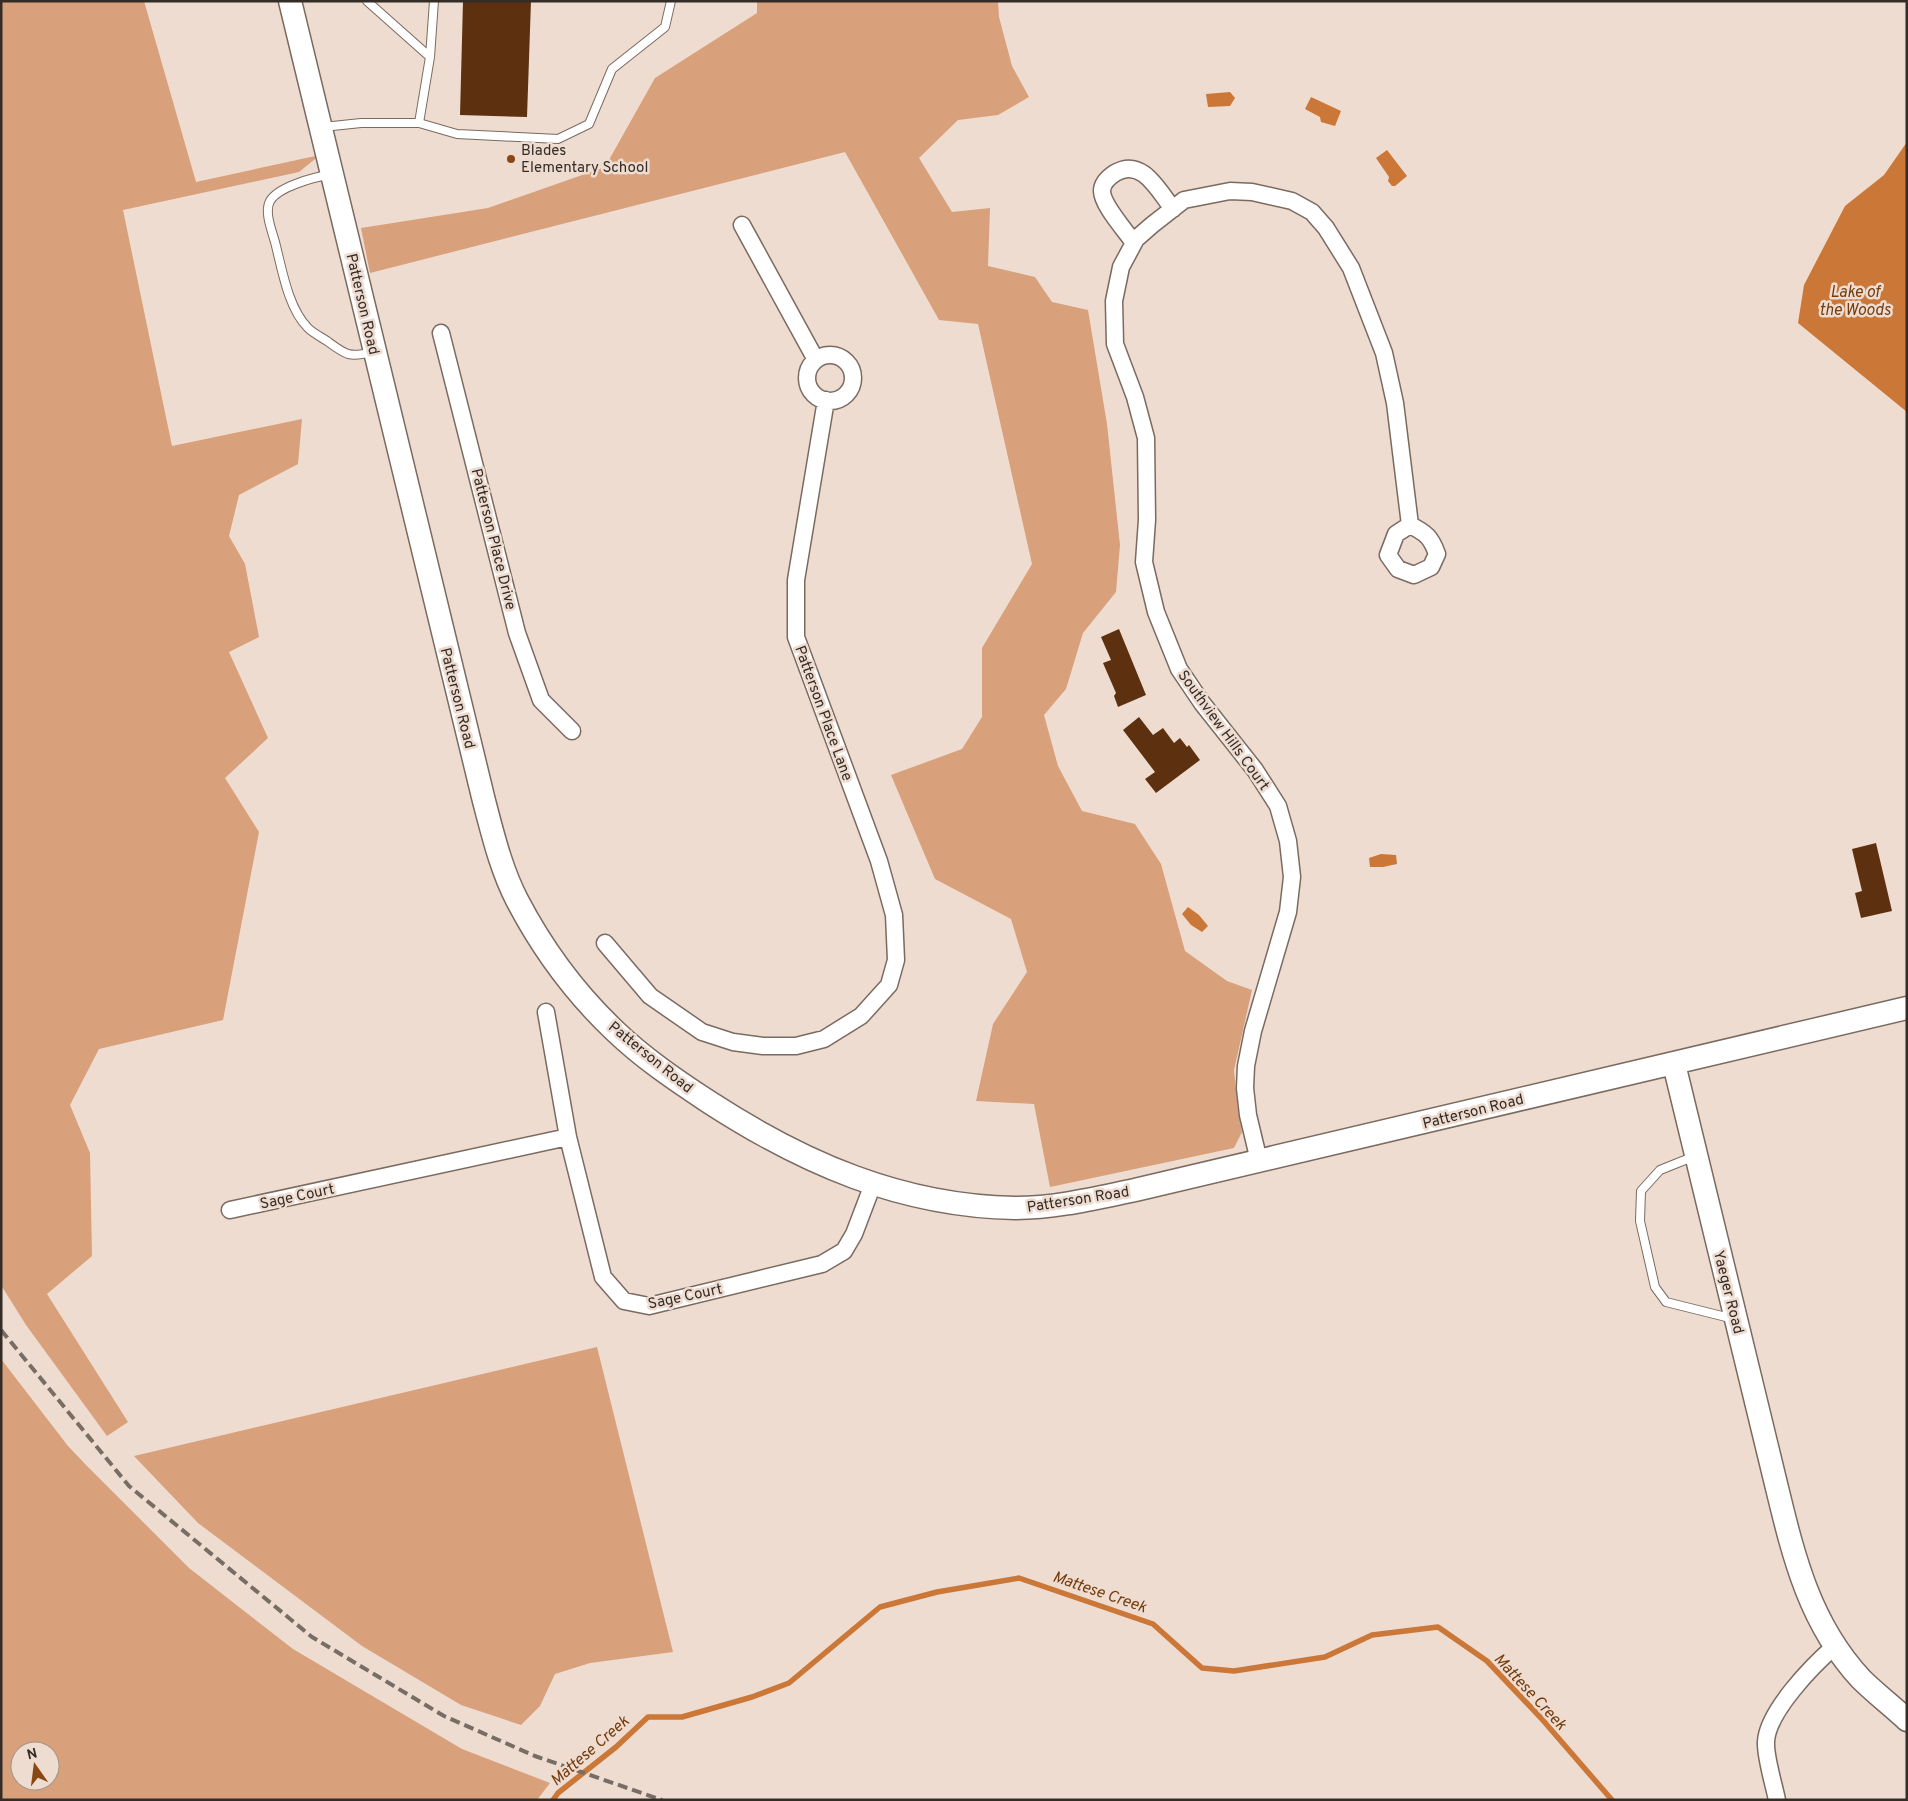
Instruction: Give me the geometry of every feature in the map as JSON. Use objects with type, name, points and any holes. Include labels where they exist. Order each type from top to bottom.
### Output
[{"type":"street","name":"Patterson Road","points":[[290,1],[484,801],[502,865],[517,900],[561,970],[615,1031],[653,1062],[708,1101],[770,1139],[843,1174],[873,1184],[922,1196],[960,1203],[1015,1208],[1050,1206],[1084,1201],[1674,1064]]},
{"type":"street","points":[[1134,243],[1106,205],[1102,191],[1108,177],[1121,170],[1136,169],[1150,177],[1173,209]]},
{"type":"street","name":"Southview Hills Court","points":[[1259,1161],[1248,1115],[1245,1088],[1246,1066],[1253,1031],[1288,912],[1292,877],[1288,841],[1278,806],[1255,770],[1202,703],[1179,669],[1156,612],[1144,562],[1147,520],[1146,438],[1136,397],[1115,344],[1114,301],[1122,267],[1134,243],[1152,225],[1184,200],[1230,191],[1252,192],[1297,203],[1312,212],[1332,236],[1351,268],[1384,353],[1395,403],[1410,525]]},
{"type":"street","points":[[742,225],[816,360]]},
{"type":"street","name":"Patterson Place Drive","points":[[441,333],[517,633],[541,700],[572,732]]},
{"type":"street","points":[[823,356],[839,356],[845,360],[853,374],[851,388],[846,394],[833,400],[826,400],[813,393],[807,380],[811,365],[816,360],[823,356]]},
{"type":"street","name":"Patterson Place Lane","points":[[606,943],[650,996],[702,1032],[733,1042],[763,1046],[796,1046],[824,1039],[861,1016],[889,985],[896,960],[894,914],[879,861],[796,637],[796,580],[826,400]]},
{"type":"street","points":[[1674,1064],[1907,1008]]},
{"type":"street","name":"Sage Court","points":[[546,1012],[568,1137],[603,1277],[624,1301],[649,1306],[822,1264],[844,1251],[854,1234],[873,1184]]},
{"type":"street","name":"Yaeger Road","points":[[1674,1064],[1794,1555],[1805,1590],[1819,1620],[1835,1646],[1861,1678],[1907,1720]]},
{"type":"street","name":"Sage Court","points":[[230,1210],[568,1137]]},
{"type":"street","points":[[1776,1800],[1766,1743],[1769,1726],[1795,1686],[1818,1660],[1835,1646]]},
{"type":"lane","points":[[367,1],[430,57]]},
{"type":"lane","points":[[419,123],[430,57],[434,1]]},
{"type":"lane","points":[[322,128],[361,123],[419,123],[457,134],[558,139],[590,124],[612,69],[665,27],[671,1]]},
{"type":"lane","points":[[332,175],[309,179],[291,186],[271,200],[268,208],[272,231],[287,286],[297,313],[308,328],[342,352],[355,356],[374,351]]},
{"type":"lane","points":[[1696,1156],[1660,1170],[1641,1191],[1640,1221],[1655,1287],[1666,1302],[1726,1317],[1735,1315]]},
{"type":"shaded area","points":[[1,1],[144,1],[196,182],[320,155],[299,172],[123,210],[172,446],[302,419],[298,464],[239,495],[229,536],[245,564],[259,637],[229,652],[268,738],[225,778],[259,832],[223,1020],[99,1049],[70,1105],[90,1153],[92,1256],[47,1294],[128,1422],[107,1436],[26,1325],[1,1285]]},
{"type":"shaded area","points":[[757,1],[998,1],[999,17],[1012,66],[1029,97],[998,115],[958,120],[919,158],[952,212],[990,208],[988,266],[1035,277],[1052,302],[1088,310],[1107,424],[1120,545],[1116,592],[1083,633],[1066,689],[1044,715],[1058,766],[1082,811],[1135,824],[1161,864],[1185,951],[1227,981],[1252,990],[1234,1070],[1242,1132],[1234,1148],[1050,1187],[1034,1104],[976,1101],[993,1024],[1027,972],[1011,919],[935,879],[891,775],[962,749],[982,717],[982,648],[1032,564],[978,324],[939,320],[845,152],[370,273],[361,228],[488,208],[605,167],[655,78],[757,13]]},
{"type":"shaded area","points":[[597,1347],[673,1652],[590,1663],[555,1674],[540,1706],[521,1725],[461,1705],[362,1646],[198,1523],[134,1456]]},
{"type":"shaded area","points":[[1,1359],[68,1446],[189,1568],[293,1649],[462,1749],[550,1783],[537,1800],[1,1800]]},
{"type":"water","points":[[1230,92],[1235,98],[1230,106],[1208,107],[1206,94]]},
{"type":"water","points":[[1311,97],[1341,111],[1335,126],[1321,122],[1320,117],[1305,109]]},
{"type":"water","name":"Lake of the Woods","points":[[1907,142],[1907,412],[1798,323],[1804,285],[1845,206],[1884,175]]},
{"type":"water","points":[[1387,150],[1407,176],[1395,186],[1392,186],[1388,181],[1389,177],[1376,158]]},
{"type":"water","points":[[1381,854],[1396,855],[1397,864],[1370,867],[1369,858]]},
{"type":"water","points":[[1188,907],[1199,915],[1208,926],[1202,932],[1191,925],[1182,914]]},
{"type":"building","name":"Blades Elementary School","points":[[463,1],[531,1],[527,117],[460,115]]},
{"type":"building","points":[[1119,629],[1146,695],[1118,707],[1114,696],[1116,693],[1103,663],[1111,660],[1101,637]]},
{"type":"building","points":[[1139,717],[1153,735],[1163,728],[1174,743],[1180,738],[1187,747],[1189,745],[1200,760],[1156,793],[1145,779],[1155,772],[1123,730]]},
{"type":"building","points":[[1876,843],[1892,911],[1861,918],[1855,893],[1862,891],[1852,849]]},
{"type":"waterway","name":"Mattese Creek","points":[[553,1800],[558,1793],[616,1747],[648,1717],[682,1717],[752,1697],[789,1683],[880,1607],[937,1592],[1019,1578],[1153,1624],[1202,1668],[1234,1671],[1325,1657],[1372,1635],[1438,1627],[1487,1661],[1541,1718],[1612,1800]]},
{"type":"railway","points":[[1,1330],[129,1486],[312,1637],[444,1716],[535,1756],[662,1800]]},
{"type":"place","name":"Blades Elementary School","points":[[511,159]]}]
